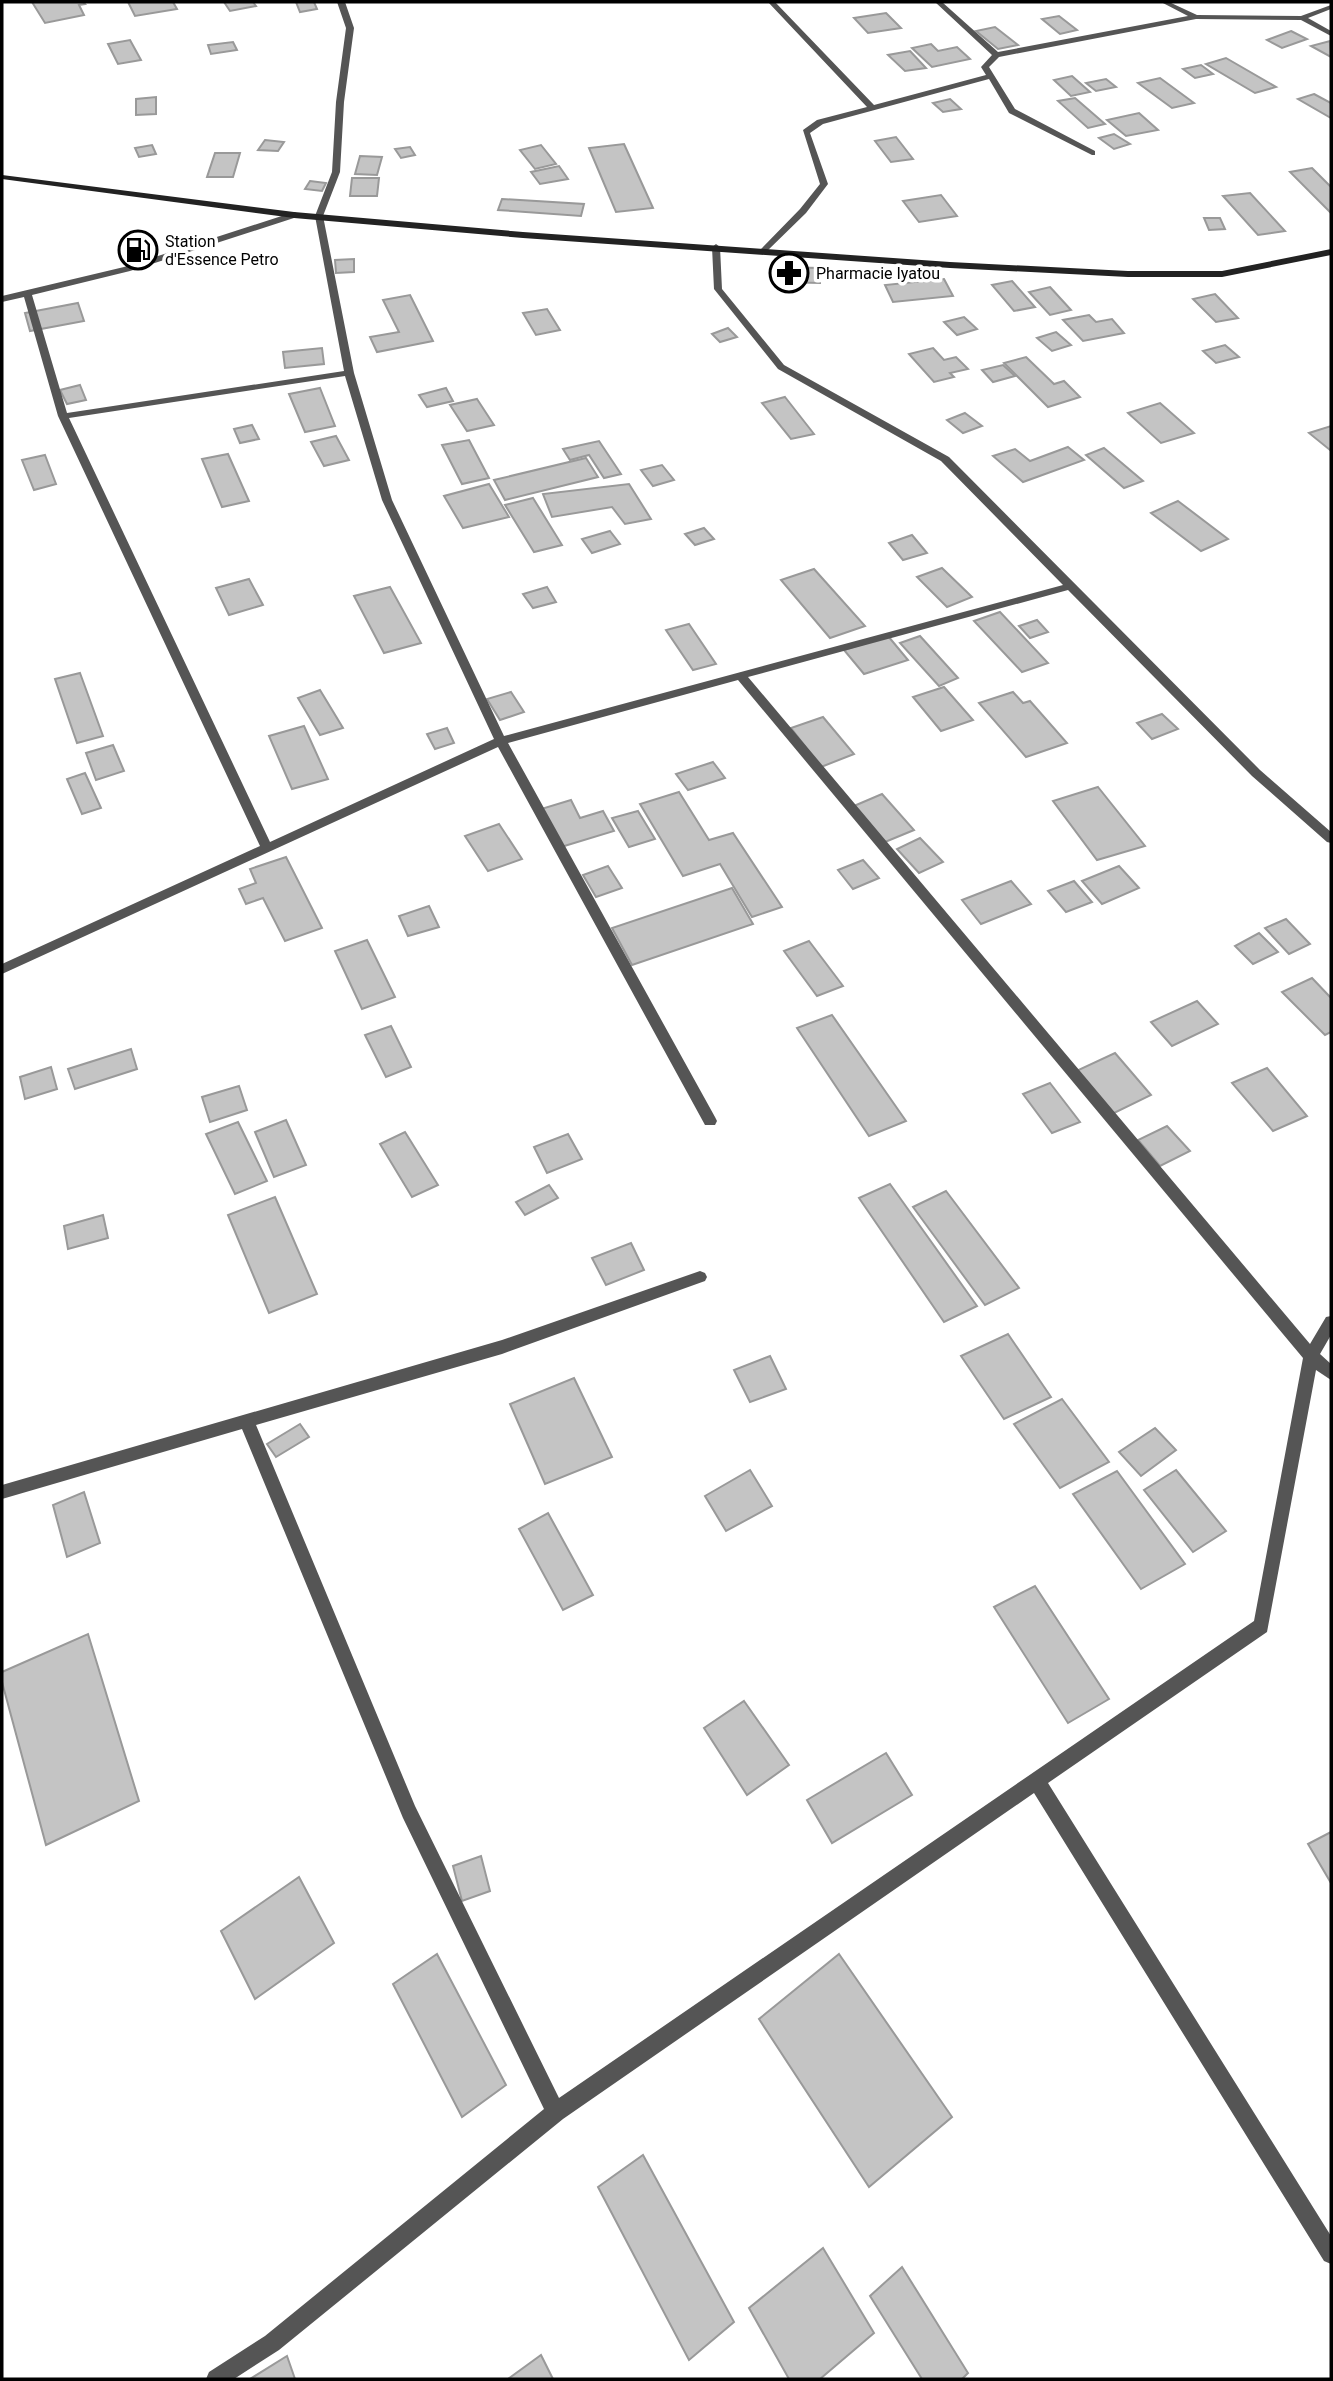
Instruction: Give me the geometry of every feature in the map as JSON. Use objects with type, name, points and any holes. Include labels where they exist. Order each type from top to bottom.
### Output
[{"type":"street","points":[[341,2],[350,28],[340,102],[336,172],[319,216],[349,373],[387,500],[501,741],[710,1121]]},
{"type":"street","points":[[771,2],[874,109]]},
{"type":"street","points":[[938,2],[996,55]]},
{"type":"street","points":[[1164,2],[1196,17]]},
{"type":"street","points":[[1091,153],[1012,111],[985,67],[996,55],[1196,17],[1302,18],[1331,7]]},
{"type":"street","points":[[1302,18],[1331,34]]},
{"type":"street","points":[[764,251],[803,211],[824,184],[806,132],[820,122],[991,76]]},
{"type":"street","points":[[2,177],[293,215],[523,235],[964,265],[1222,274],[1330,253]]},
{"type":"street","points":[[2,299],[127,269],[293,215]]},
{"type":"street","points":[[716,247],[718,289],[780,367],[945,459],[1255,773],[1331,839]]},
{"type":"street","points":[[27,293],[63,416],[266,846]]},
{"type":"street","points":[[63,416],[349,373]]},
{"type":"street","points":[[2,969],[266,846],[501,741],[1070,586]]},
{"type":"street","points":[[741,676],[1311,1356],[1331,1373]]},
{"type":"street","points":[[2,1492],[502,1347],[700,1278]]},
{"type":"street","points":[[216,2379],[272,2343],[556,2112],[1261,1626],[1311,1356],[1331,1322]]},
{"type":"street","points":[[247,1423],[409,1812],[556,2112]]},
{"type":"street","points":[[1036,1780],[1331,2253]]},
{"type":"building","points":[[32,2],[83,2],[85,4],[79,5],[84,15],[45,23]]},
{"type":"building","points":[[128,2],[173,2],[177,9],[135,16]]},
{"type":"building","points":[[224,2],[253,2],[256,6],[230,11]]},
{"type":"building","points":[[296,2],[314,2],[317,9],[300,12]]},
{"type":"building","points":[[886,13],[901,28],[868,33],[854,18]]},
{"type":"building","points":[[1059,16],[1077,30],[1060,34],[1042,19]]},
{"type":"building","points":[[995,27],[1018,45],[998,49],[976,31]]},
{"type":"building","points":[[1291,31],[1307,39],[1282,48],[1267,40]]},
{"type":"building","points":[[130,40],[141,60],[118,64],[108,44]]},
{"type":"building","points":[[1330,41],[1331,57],[1311,46]]},
{"type":"building","points":[[233,42],[237,50],[211,54],[208,45]]},
{"type":"building","points":[[931,44],[938,51],[957,47],[970,59],[932,67],[912,48]]},
{"type":"building","points":[[910,51],[926,68],[905,71],[888,55]]},
{"type":"building","points":[[1226,58],[1276,87],[1255,93],[1206,64]]},
{"type":"building","points":[[1201,65],[1213,74],[1195,78],[1183,69]]},
{"type":"building","points":[[1072,76],[1090,92],[1071,96],[1054,80]]},
{"type":"building","points":[[1160,78],[1194,103],[1172,108],[1138,83]]},
{"type":"building","points":[[1106,79],[1116,87],[1096,91],[1086,83]]},
{"type":"building","points":[[1314,94],[1331,103],[1331,118],[1298,99]]},
{"type":"building","points":[[156,97],[156,114],[136,115],[136,99]]},
{"type":"building","points":[[1075,98],[1105,124],[1088,128],[1058,101]]},
{"type":"building","points":[[950,99],[961,109],[943,112],[933,103]]},
{"type":"building","points":[[1139,113],[1158,130],[1126,136],[1107,120]]},
{"type":"building","points":[[1114,134],[1130,144],[1114,149],[1099,138]]},
{"type":"building","points":[[896,137],[913,159],[891,162],[875,141]]},
{"type":"building","points":[[265,140],[284,142],[278,151],[258,150]]},
{"type":"building","points":[[624,144],[653,208],[616,212],[589,148]]},
{"type":"building","points":[[152,145],[156,154],[139,157],[135,148]]},
{"type":"building","points":[[541,145],[556,164],[535,169],[520,150]]},
{"type":"building","points":[[410,147],[415,155],[401,158],[395,149]]},
{"type":"building","points":[[215,153],[240,153],[233,177],[207,177]]},
{"type":"building","points":[[360,156],[382,157],[377,175],[355,174]]},
{"type":"building","points":[[559,166],[568,179],[540,184],[531,172]]},
{"type":"building","points":[[1312,168],[1331,187],[1331,213],[1290,172]]},
{"type":"building","points":[[352,178],[379,178],[377,196],[350,196]]},
{"type":"building","points":[[310,181],[326,183],[322,191],[305,189]]},
{"type":"building","points":[[1250,193],[1285,231],[1258,235],[1223,196]]},
{"type":"building","points":[[941,195],[957,216],[919,222],[903,201]]},
{"type":"building","points":[[502,199],[584,204],[581,216],[498,210]]},
{"type":"building","points":[[1204,218],[1220,218],[1225,229],[1209,230]]},
{"type":"building","points":[[354,259],[354,272],[336,273],[335,260]]},
{"type":"building","points":[[777,267],[819,268],[820,283],[777,282]]},
{"type":"building","points":[[944,279],[953,296],[893,302],[885,285]]},
{"type":"building","points":[[1012,281],[1035,307],[1014,311],[992,285]]},
{"type":"building","points":[[1050,287],[1071,310],[1050,315],[1029,292]]},
{"type":"building","points":[[1215,294],[1238,318],[1216,322],[1193,299]]},
{"type":"building","points":[[410,295],[433,341],[377,352],[370,337],[399,332],[383,300]]},
{"type":"building","points":[[78,303],[84,321],[30,331],[25,313]]},
{"type":"building","points":[[547,309],[560,330],[536,335],[523,313]]},
{"type":"building","points":[[1089,315],[1096,322],[1112,319],[1124,333],[1083,341],[1063,320]]},
{"type":"building","points":[[964,317],[977,329],[957,335],[944,322]]},
{"type":"building","points":[[728,328],[737,337],[720,342],[712,334]]},
{"type":"building","points":[[1056,332],[1071,345],[1052,351],[1037,338]]},
{"type":"building","points":[[1225,345],[1239,357],[1216,363],[1203,351]]},
{"type":"building","points":[[322,348],[324,364],[285,368],[283,352]]},
{"type":"building","points":[[933,348],[944,360],[956,357],[968,369],[950,373],[954,377],[934,382],[909,354]]},
{"type":"building","points":[[1026,357],[1054,384],[1064,381],[1080,397],[1048,407],[1004,363]]},
{"type":"building","points":[[1003,365],[1015,376],[993,382],[982,370]]},
{"type":"building","points":[[80,385],[86,400],[67,404],[60,390]]},
{"type":"building","points":[[320,388],[335,426],[305,432],[289,394]]},
{"type":"building","points":[[446,388],[453,401],[427,407],[419,395]]},
{"type":"building","points":[[785,397],[814,434],[791,439],[762,403]]},
{"type":"building","points":[[477,399],[494,425],[467,431],[450,405]]},
{"type":"building","points":[[1160,403],[1194,433],[1161,443],[1128,413]]},
{"type":"building","points":[[965,413],[982,426],[963,433],[947,420]]},
{"type":"building","points":[[252,425],[259,439],[240,443],[234,429]]},
{"type":"building","points":[[1331,426],[1331,449],[1330,450],[1309,433]]},
{"type":"building","points":[[336,436],[349,460],[324,466],[311,442]]},
{"type":"building","points":[[469,440],[489,478],[462,484],[442,445]]},
{"type":"building","points":[[599,441],[621,474],[604,478],[589,455],[570,460],[563,449]]},
{"type":"building","points":[[1068,447],[1084,460],[1023,482],[993,456],[1015,449],[1030,461]]},
{"type":"building","points":[[1104,448],[1143,481],[1124,488],[1086,455]]},
{"type":"building","points":[[228,454],[249,501],[222,507],[202,459]]},
{"type":"building","points":[[45,455],[56,484],[34,490],[22,460]]},
{"type":"building","points":[[586,458],[598,477],[505,500],[494,480]]},
{"type":"building","points":[[662,465],[674,480],[653,486],[641,470]]},
{"type":"building","points":[[489,484],[509,517],[463,528],[444,496]]},
{"type":"building","points":[[629,484],[651,519],[625,524],[612,507],[552,517],[543,494]]},
{"type":"building","points":[[533,498],[562,545],[534,552],[505,505]]},
{"type":"building","points":[[1178,501],[1228,539],[1201,551],[1151,513]]},
{"type":"building","points":[[704,528],[714,539],[695,545],[685,534]]},
{"type":"building","points":[[610,531],[620,544],[592,553],[582,539]]},
{"type":"building","points":[[912,535],[927,553],[903,560],[889,543]]},
{"type":"building","points":[[942,568],[972,597],[947,607],[917,577]]},
{"type":"building","points":[[814,569],[865,626],[830,638],[781,580]]},
{"type":"building","points":[[249,579],[263,605],[229,615],[216,588]]},
{"type":"building","points":[[390,587],[421,643],[384,653],[354,596]]},
{"type":"building","points":[[547,587],[556,602],[533,608],[523,594]]},
{"type":"building","points":[[1000,612],[1048,663],[1022,672],[974,621]]},
{"type":"building","points":[[1037,620],[1048,632],[1030,638],[1019,626]]},
{"type":"building","points":[[689,624],[716,664],[693,670],[666,630]]},
{"type":"building","points":[[888,636],[908,660],[864,674],[844,650]]},
{"type":"building","points":[[920,636],[958,678],[939,686],[900,643]]},
{"type":"building","points":[[80,673],[103,736],[77,743],[55,679]]},
{"type":"building","points":[[944,687],[973,720],[941,731],[913,697]]},
{"type":"building","points":[[320,690],[343,728],[320,735],[298,698]]},
{"type":"building","points":[[511,692],[524,712],[500,720],[487,699]]},
{"type":"building","points":[[1013,692],[1023,703],[1030,701],[1067,743],[1026,757],[979,703]]},
{"type":"building","points":[[1162,714],[1178,729],[1152,739],[1137,723]]},
{"type":"building","points":[[823,717],[854,754],[821,767],[791,728]]},
{"type":"building","points":[[304,726],[328,779],[292,789],[269,736]]},
{"type":"building","points":[[447,728],[454,743],[435,749],[427,734]]},
{"type":"building","points":[[113,745],[124,771],[96,780],[86,753]]},
{"type":"building","points":[[713,762],[725,778],[688,790],[676,774]]},
{"type":"building","points":[[85,773],[101,808],[82,814],[67,779]]},
{"type":"building","points":[[1098,787],[1145,846],[1097,860],[1053,801]]},
{"type":"building","points":[[679,792],[709,840],[733,833],[782,907],[752,917],[720,864],[683,876],[640,804]]},
{"type":"building","points":[[882,794],[914,830],[885,842],[854,806]]},
{"type":"building","points":[[571,800],[580,818],[603,811],[614,831],[561,847],[541,809]]},
{"type":"building","points":[[638,811],[655,839],[629,847],[612,818]]},
{"type":"building","points":[[499,824],[522,859],[488,871],[465,836]]},
{"type":"building","points":[[920,838],[943,862],[919,873],[897,849]]},
{"type":"building","points":[[286,857],[322,928],[285,941],[263,898],[246,904],[239,889],[256,883],[250,869]]},
{"type":"building","points":[[863,860],[879,878],[853,889],[838,870]]},
{"type":"building","points":[[608,866],[622,888],[596,897],[583,875]]},
{"type":"building","points":[[1119,866],[1139,888],[1102,904],[1082,881]]},
{"type":"building","points":[[1011,881],[1031,904],[981,924],[962,900]]},
{"type":"building","points":[[1074,881],[1092,902],[1066,912],[1048,891]]},
{"type":"building","points":[[732,888],[753,924],[632,965],[612,928]]},
{"type":"building","points":[[429,906],[439,927],[408,936],[399,916]]},
{"type":"building","points":[[1286,919],[1310,944],[1289,954],[1265,928]]},
{"type":"building","points":[[1259,933],[1278,952],[1253,964],[1235,946]]},
{"type":"building","points":[[367,940],[395,997],[362,1009],[335,951]]},
{"type":"building","points":[[809,941],[843,986],[817,996],[784,951]]},
{"type":"building","points":[[1312,978],[1331,998],[1331,1032],[1325,1035],[1282,992]]},
{"type":"building","points":[[1197,1001],[1218,1024],[1172,1046],[1151,1022]]},
{"type":"building","points":[[832,1015],[906,1121],[869,1136],[797,1028]]},
{"type":"building","points":[[391,1026],[411,1067],[386,1077],[365,1035]]},
{"type":"building","points":[[131,1049],[137,1069],[75,1089],[68,1069]]},
{"type":"building","points":[[1115,1053],[1151,1095],[1110,1115],[1074,1072]]},
{"type":"building","points":[[51,1067],[57,1089],[25,1099],[20,1077]]},
{"type":"building","points":[[1267,1068],[1307,1116],[1273,1131],[1232,1083]]},
{"type":"building","points":[[1050,1083],[1080,1122],[1052,1133],[1023,1094]]},
{"type":"building","points":[[239,1086],[247,1110],[210,1122],[202,1097]]},
{"type":"building","points":[[286,1120],[306,1165],[274,1177],[255,1132]]},
{"type":"building","points":[[238,1122],[267,1181],[235,1194],[206,1134]]},
{"type":"building","points":[[1167,1126],[1190,1151],[1160,1166],[1138,1140]]},
{"type":"building","points":[[405,1132],[438,1185],[412,1197],[380,1144]]},
{"type":"building","points":[[568,1134],[582,1159],[547,1173],[534,1147]]},
{"type":"building","points":[[890,1184],[977,1306],[944,1322],[859,1198]]},
{"type":"building","points":[[549,1185],[558,1198],[525,1215],[516,1202]]},
{"type":"building","points":[[946,1191],[1019,1288],[985,1305],[913,1207]]},
{"type":"building","points":[[275,1197],[317,1294],[269,1313],[228,1215]]},
{"type":"building","points":[[103,1215],[108,1238],[68,1249],[64,1226]]},
{"type":"building","points":[[631,1243],[644,1270],[606,1285],[592,1258]]},
{"type":"building","points":[[1008,1334],[1051,1397],[1004,1419],[961,1356]]},
{"type":"building","points":[[770,1356],[786,1389],[750,1402],[734,1370]]},
{"type":"building","points":[[574,1378],[612,1457],[545,1484],[510,1404]]},
{"type":"building","points":[[1062,1399],[1109,1462],[1060,1488],[1014,1424]]},
{"type":"building","points":[[300,1424],[309,1437],[276,1457],[267,1444]]},
{"type":"building","points":[[1155,1428],[1176,1450],[1141,1476],[1119,1452]]},
{"type":"building","points":[[750,1470],[772,1506],[726,1531],[705,1496]]},
{"type":"building","points":[[1176,1470],[1226,1531],[1193,1552],[1144,1490]]},
{"type":"building","points":[[1117,1471],[1185,1564],[1141,1589],[1073,1494]]},
{"type":"building","points":[[84,1492],[100,1543],[67,1557],[53,1505]]},
{"type":"building","points":[[548,1513],[593,1595],[563,1610],[519,1529]]},
{"type":"building","points":[[1035,1586],[1109,1699],[1068,1723],[994,1607]]},
{"type":"building","points":[[88,1634],[139,1801],[46,1845],[2,1682],[2,1672]]},
{"type":"building","points":[[744,1701],[789,1765],[747,1795],[704,1728]]},
{"type":"building","points":[[886,1753],[912,1795],[832,1843],[807,1800]]},
{"type":"building","points":[[1331,1832],[1331,1883],[1308,1844]]},
{"type":"building","points":[[481,1856],[490,1891],[462,1901],[453,1866]]},
{"type":"building","points":[[299,1877],[334,1943],[255,1999],[221,1931]]},
{"type":"building","points":[[437,1954],[506,2085],[462,2117],[393,1984]]},
{"type":"building","points":[[839,1954],[952,2117],[869,2187],[759,2019]]},
{"type":"building","points":[[643,2155],[734,2322],[689,2360],[598,2187]]},
{"type":"building","points":[[823,2248],[874,2333],[820,2379],[789,2379],[749,2308]]},
{"type":"building","points":[[902,2267],[968,2373],[962,2379],[922,2379],[870,2296]]},
{"type":"building","points":[[541,2355],[553,2379],[508,2379]]},
{"type":"building","points":[[287,2356],[295,2379],[250,2379]]},
{"type":"place","name":"Station d'Essence Petro","points":[[138,250]]},
{"type":"place","name":"Pharmacie Iyatou","points":[[789,273]]}]
